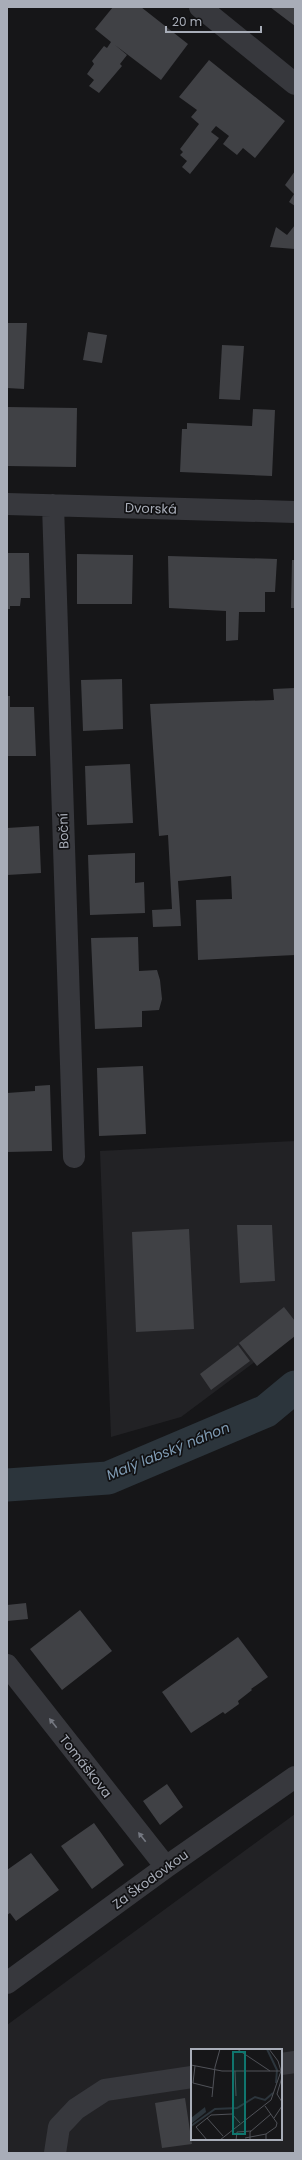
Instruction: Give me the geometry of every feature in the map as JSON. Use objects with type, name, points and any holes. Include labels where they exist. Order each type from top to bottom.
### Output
[{"type":"street","points":[[200,7],[295,84]]},
{"type":"street","name":"Dvorská","points":[[7,504],[295,512]]},
{"type":"street","name":"Boční","points":[[53,505],[74,1158]]},
{"type":"street","name":"Tomáškova","points":[[7,1665],[166,1867]]},
{"type":"street","name":"Za Škodovkou","points":[[7,1983],[166,1867],[295,1777]]},
{"type":"street","points":[[282,2064],[295,2062]]},
{"type":"street","points":[[55,2153],[59,2127],[76,2109],[105,2090],[191,2077]]},
{"type":"shaded area","points":[[295,1141],[295,1332],[181,1417],[111,1437],[100,1151]]},
{"type":"shaded area","points":[[295,1814],[295,2153],[7,2153],[7,2025]]},
{"type":"building","points":[[113,7],[141,7],[188,44],[161,80],[115,45],[127,55],[120,64],[122,66],[99,93],[89,86],[94,80],[87,74],[94,64],[92,61],[104,46],[107,48],[111,42],[95,29]]},
{"type":"building","points":[[270,7],[295,7],[295,26]]},
{"type":"building","points":[[209,60],[285,121],[255,158],[243,148],[237,155],[223,144],[229,136],[216,126],[211,132],[219,138],[190,174],[182,167],[187,161],[180,155],[183,152],[180,149],[199,124],[191,117],[197,110],[179,97]]},
{"type":"building","points":[[295,171],[295,206],[289,202],[294,194],[285,185]]},
{"type":"building","points":[[295,225],[295,249],[270,247],[276,227],[287,235]]},
{"type":"building","points":[[7,323],[27,323],[24,389],[7,388]]},
{"type":"building","points":[[88,332],[107,335],[102,363],[83,360]]},
{"type":"building","points":[[222,345],[244,346],[240,400],[219,399]]},
{"type":"building","points":[[7,407],[77,408],[76,467],[7,466]]},
{"type":"building","points":[[253,409],[275,410],[272,476],[180,472],[182,429],[187,429],[187,423],[252,426]]},
{"type":"building","points":[[7,553],[29,553],[30,598],[21,598],[20,606],[10,606],[10,609],[7,609]]},
{"type":"building","points":[[77,554],[133,555],[132,604],[77,604]]},
{"type":"building","points":[[168,556],[277,559],[275,592],[265,592],[265,612],[239,612],[238,640],[226,641],[226,611],[169,608]]},
{"type":"building","points":[[292,560],[295,560],[295,608],[291,608]]},
{"type":"building","points":[[122,679],[123,729],[83,731],[81,680]]},
{"type":"building","points":[[295,688],[295,955],[198,960],[196,900],[232,899],[231,876],[178,881],[181,926],[153,927],[152,910],[172,909],[168,835],[159,836],[150,704],[274,700],[273,689]]},
{"type":"building","points":[[7,696],[10,696],[10,707],[34,707],[36,756],[7,756]]},
{"type":"building","points":[[130,764],[133,823],[87,825],[85,766]]},
{"type":"building","points":[[39,826],[41,873],[7,875],[7,828]]},
{"type":"building","points":[[135,853],[135,883],[144,882],[145,913],[90,915],[88,855]]},
{"type":"building","points":[[138,937],[139,971],[157,970],[160,980],[162,999],[159,1010],[142,1011],[142,1027],[95,1029],[91,938]]},
{"type":"building","points":[[143,1066],[146,1134],[99,1136],[97,1068]]},
{"type":"building","points":[[50,1085],[52,1151],[7,1152],[7,1093],[35,1091],[35,1086]]},
{"type":"building","points":[[237,1225],[272,1225],[275,1281],[240,1283]]},
{"type":"building","points":[[189,1229],[194,1329],[136,1332],[132,1232]]},
{"type":"building","points":[[284,1307],[295,1321],[295,1336],[257,1366],[239,1343]]},
{"type":"building","points":[[238,1345],[250,1361],[211,1390],[200,1374]]},
{"type":"building","points":[[26,1603],[28,1619],[7,1621],[7,1605]]},
{"type":"building","points":[[80,1610],[112,1651],[62,1690],[30,1649]]},
{"type":"building","points":[[238,1637],[268,1677],[251,1689],[252,1690],[238,1701],[239,1704],[225,1714],[223,1712],[191,1733],[162,1692]]},
{"type":"building","points":[[167,1784],[183,1807],[160,1825],[143,1801]]},
{"type":"building","points":[[94,1823],[124,1865],[92,1889],[61,1846]]},
{"type":"building","points":[[31,1853],[59,1890],[16,1921],[10,1913],[7,1915],[7,1870]]},
{"type":"building","points":[[185,2098],[192,2144],[162,2148],[155,2103]]},
{"type":"waterway","name":"Malý labský náhon","points":[[7,1485],[108,1478],[266,1411],[295,1387]]}]
